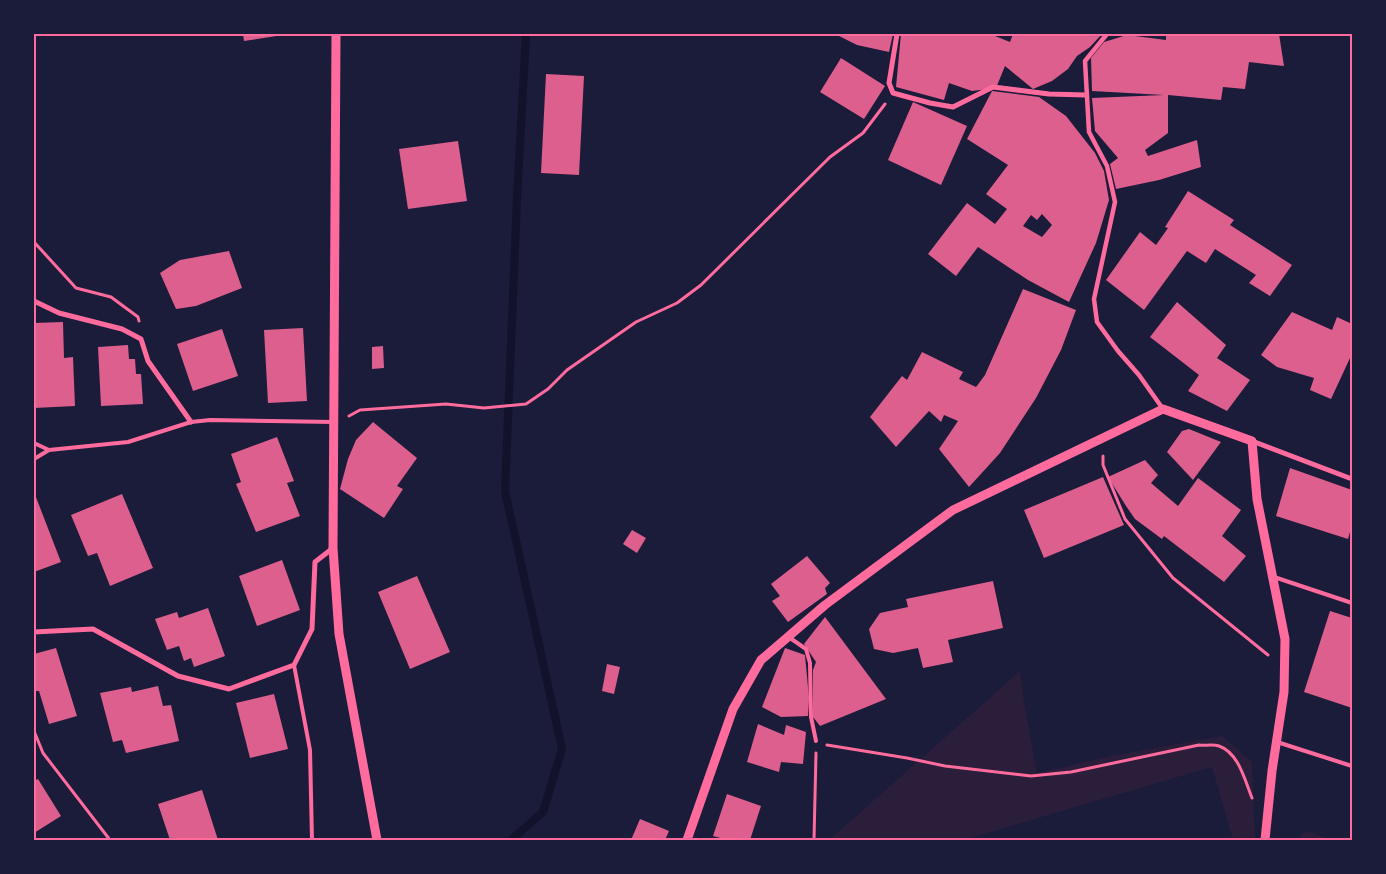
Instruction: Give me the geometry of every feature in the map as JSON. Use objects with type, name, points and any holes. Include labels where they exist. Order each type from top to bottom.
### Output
[{"type":"street","points":[[336,34],[333,548],[338,634],[377,840]]},
{"type":"street","points":[[897,34],[889,83],[894,92],[930,103],[953,107],[993,87],[1049,94],[1086,94]]},
{"type":"street","points":[[1107,34],[1085,61],[1089,132],[1106,166],[1115,202],[1094,299],[1097,322],[1163,408],[1352,479]]},
{"type":"street","points":[[34,301],[59,313],[122,329],[140,339],[148,361],[191,422]]},
{"type":"street","points":[[687,840],[733,709],[761,660],[825,605],[953,510],[1163,408]]},
{"type":"street","points":[[1252,441],[1257,499],[1285,639],[1284,692],[1265,840]]},
{"type":"street","points":[[34,632],[93,630],[178,676],[229,689],[294,666],[312,630],[315,562],[333,548]]},
{"type":"lane","points":[[34,459],[49,450],[128,442],[191,422],[210,420],[335,422]]},
{"type":"lane","points":[[34,443],[49,450]]},
{"type":"lane","points":[[1273,576],[1352,603]]},
{"type":"lane","points":[[788,636],[806,649],[810,663],[811,717],[816,741]]},
{"type":"lane","points":[[294,666],[310,750],[312,840]]},
{"type":"lane","points":[[1277,742],[1352,766]]},
{"type":"path","points":[[335,422],[351,416],[360,410],[446,404],[484,408],[526,404],[548,390],[567,370],[636,322],[678,303],[701,285],[830,157],[863,133],[894,92]]},
{"type":"path","points":[[34,242],[76,288],[111,297],[138,317],[142,334],[140,339]]},
{"type":"path","points":[[1103,438],[1103,465],[1125,519],[1173,578],[1268,656]]},
{"type":"path","points":[[34,731],[43,753],[110,840]]},
{"type":"path","points":[[814,840],[816,741],[830,746],[945,766],[1031,776],[1072,772],[1199,745],[1218,746],[1233,756],[1256,807]]},
{"type":"shaded area","points":[[1020,671],[1037,773],[1111,756],[1222,736],[1252,762],[1255,840],[1233,840],[1212,767],[963,840],[829,840]]},
{"type":"shaded area","points":[[1306,831],[1332,840],[1297,840]]},
{"type":"building","points":[[243,34],[283,34],[283,35],[244,41]]},
{"type":"building","points":[[835,34],[893,34],[889,52],[857,45]]},
{"type":"building","points":[[901,34],[990,34],[1010,42],[1013,34],[1102,34],[1090,47],[1077,56],[1068,69],[1052,81],[1033,89],[1005,66],[996,88],[972,91],[949,83],[944,100],[896,87]]},
{"type":"building","points":[[1166,34],[1279,34],[1284,66],[1249,62],[1245,89],[1223,87],[1221,100],[1168,95],[1168,133],[1145,150],[1148,156],[1197,140],[1201,167],[1159,180],[1116,189],[1110,164],[1118,158],[1095,131],[1092,98],[1164,95],[1092,91],[1091,58],[1104,42],[1127,35],[1166,40]]},
{"type":"building","points":[[841,58],[885,86],[864,119],[820,92]]},
{"type":"building","points":[[546,74],[584,76],[579,175],[541,173]]},
{"type":"building","points":[[992,91],[1039,97],[1066,116],[1095,153],[1104,171],[1109,200],[1096,243],[1069,302],[1028,280],[978,247],[956,276],[928,254],[967,203],[995,224],[1007,209],[986,194],[1008,165],[967,139]],"holes":[[[1042,214],[1052,225],[1042,237],[1023,226],[1031,215],[1037,220]]]},
{"type":"building","points":[[913,102],[967,126],[941,185],[888,160]]},
{"type":"building","points":[[458,141],[467,201],[408,209],[399,149]]},
{"type":"building","points":[[1188,191],[1234,220],[1230,225],[1292,265],[1270,296],[1249,283],[1256,275],[1215,249],[1206,263],[1187,251],[1144,310],[1106,280],[1140,232],[1156,245],[1168,228],[1165,227]]},
{"type":"building","points":[[229,251],[242,288],[196,306],[176,309],[160,273],[180,260]]},
{"type":"building","points":[[1023,289],[1076,310],[1061,350],[1036,398],[1000,453],[969,487],[939,449],[958,421],[944,415],[941,422],[929,411],[896,447],[870,417],[902,376],[907,380],[922,352],[963,372],[959,379],[976,387],[985,375]]},
{"type":"building","points":[[1177,302],[1226,345],[1217,358],[1250,380],[1227,411],[1188,391],[1199,375],[1150,337]]},
{"type":"building","points":[[1292,312],[1332,330],[1337,317],[1352,324],[1352,360],[1350,358],[1331,399],[1310,390],[1314,378],[1277,367],[1261,355]]},
{"type":"building","points":[[63,322],[64,358],[73,357],[75,406],[34,408],[34,323]]},
{"type":"building","points":[[303,328],[307,401],[268,403],[264,330]]},
{"type":"building","points":[[222,329],[238,376],[193,391],[177,344]]},
{"type":"building","points":[[128,345],[129,359],[135,359],[136,374],[141,374],[143,404],[101,406],[98,347]]},
{"type":"building","points":[[383,346],[384,368],[372,369],[372,347]]},
{"type":"building","points":[[373,422],[417,458],[397,486],[403,489],[384,518],[340,489],[348,459],[356,440]]},
{"type":"building","points":[[1189,429],[1221,442],[1193,480],[1167,452],[1182,431]]},
{"type":"building","points":[[277,437],[294,481],[287,483],[300,516],[256,532],[236,484],[241,482],[231,454]]},
{"type":"building","points":[[1145,460],[1158,475],[1151,483],[1178,506],[1198,478],[1241,510],[1222,536],[1246,556],[1224,582],[1164,536],[1162,539],[1135,519],[1126,506],[1108,477]]},
{"type":"building","points":[[1290,468],[1352,490],[1352,525],[1348,539],[1276,516]]},
{"type":"building","points":[[1103,477],[1124,525],[1044,558],[1024,510]]},
{"type":"building","points":[[34,492],[61,562],[34,572]]},
{"type":"building","points":[[122,494],[153,568],[110,586],[97,553],[88,556],[71,515]]},
{"type":"building","points":[[632,530],[646,538],[637,553],[623,544]]},
{"type":"building","points":[[807,556],[830,583],[825,588],[827,594],[788,622],[772,601],[780,596],[771,584]]},
{"type":"building","points":[[282,560],[300,610],[257,626],[239,576]]},
{"type":"building","points":[[417,576],[450,652],[410,669],[378,592]]},
{"type":"building","points":[[993,581],[1003,628],[948,640],[953,662],[923,668],[918,648],[893,653],[874,649],[869,629],[880,613],[908,607],[906,599]]},
{"type":"building","points":[[208,608],[225,656],[194,667],[191,658],[184,661],[179,646],[167,650],[155,619],[177,612],[179,618]]},
{"type":"building","points":[[1330,611],[1352,618],[1352,708],[1304,692]]},
{"type":"building","points":[[825,617],[886,699],[820,726],[813,717],[813,670],[816,662],[804,644]]},
{"type":"building","points":[[56,648],[77,716],[49,724],[39,691],[34,689],[34,654]]},
{"type":"building","points":[[785,648],[805,655],[809,698],[808,716],[781,717],[762,707]]},
{"type":"building","points":[[607,664],[620,667],[614,694],[602,691]]},
{"type":"building","points":[[158,686],[163,706],[171,705],[179,741],[126,753],[122,740],[113,742],[100,693],[131,687],[132,692]]},
{"type":"building","points":[[274,694],[288,749],[250,758],[236,703]]},
{"type":"building","points":[[758,724],[784,735],[786,725],[806,732],[803,764],[781,762],[779,772],[747,762]]},
{"type":"building","points":[[38,779],[61,816],[34,833],[34,781]]},
{"type":"building","points":[[202,790],[218,840],[170,840],[158,804]]},
{"type":"building","points":[[727,794],[761,806],[750,840],[727,840],[713,836]]},
{"type":"building","points":[[640,819],[669,831],[665,840],[631,840]]},
{"type":"waterway","points":[[511,840],[543,812],[562,749],[505,491],[526,34]]}]
